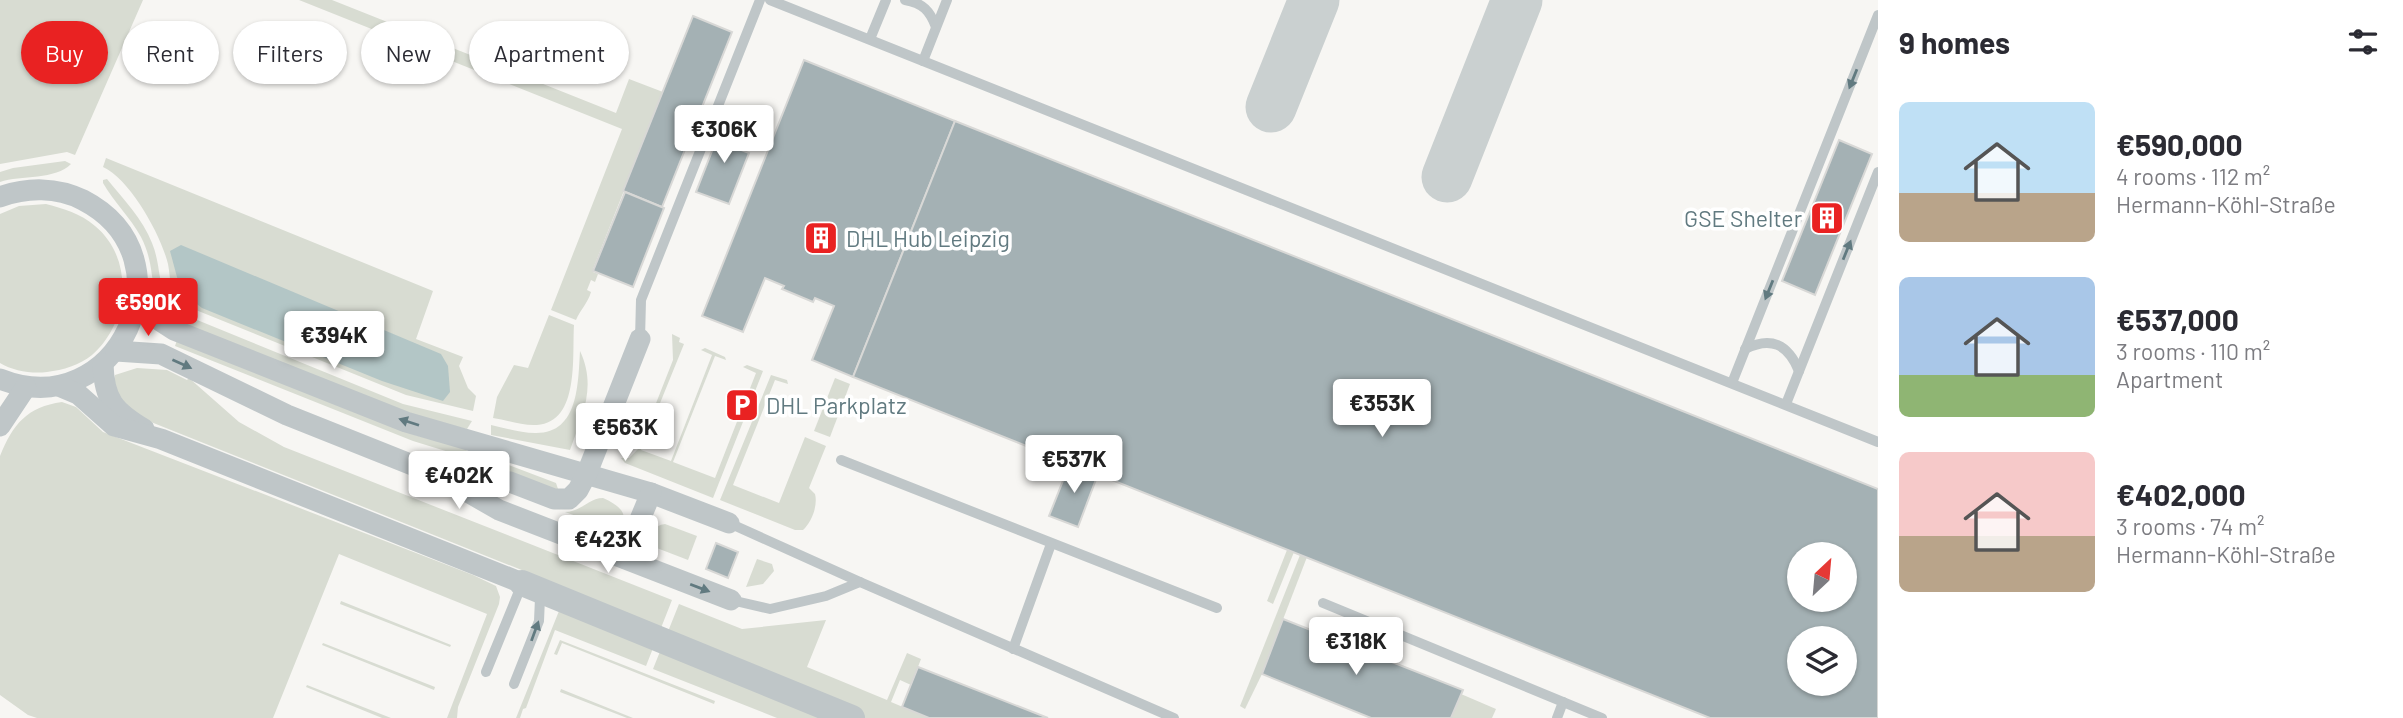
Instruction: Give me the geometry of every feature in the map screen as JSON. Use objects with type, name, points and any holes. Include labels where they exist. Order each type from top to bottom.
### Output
[{"type":"street","points":[[0,197],[27,190],[60,192],[76,197],[105,215],[121,233],[133,256],[138,289],[137,306],[129,330],[109,358],[89,374],[59,386],[26,387],[0,379]]},
{"type":"street","points":[[137,306],[174,330],[406,422],[651,493],[729,523]]},
{"type":"street","points":[[440,476],[510,482],[554,499],[569,499],[578,490],[587,473],[640,339]]},
{"type":"street","points":[[109,358],[161,354],[287,415],[440,476],[499,510],[731,600]]},
{"type":"street","points":[[109,358],[103,382],[111,403],[133,422],[161,439]]},
{"type":"street","points":[[59,386],[78,394],[114,426],[161,439],[852,718]]},
{"type":"street","points":[[0,426],[26,387]]},
{"type":"street","points":[[624,558],[651,493]]},
{"type":"lane","points":[[640,339],[641,300],[760,0]]},
{"type":"lane","points":[[769,0],[1878,442]]},
{"type":"lane","points":[[870,39],[884,3],[895,0]]},
{"type":"lane","points":[[905,0],[915,2],[930,12],[936,27]]},
{"type":"lane","points":[[923,61],[947,0]]},
{"type":"lane","points":[[1732,383],[1878,15]]},
{"type":"lane","points":[[1786,404],[1878,172]]},
{"type":"lane","points":[[1745,349],[1760,342],[1778,345],[1793,355],[1799,371]]},
{"type":"lane","points":[[841,460],[1217,608]]},
{"type":"lane","points":[[729,523],[1174,718]]},
{"type":"lane","points":[[1013,649],[1051,544]]},
{"type":"lane","points":[[731,600],[771,609],[826,596],[860,582]]},
{"type":"lane","points":[[486,672],[522,583],[540,598],[539,621],[514,684]]},
{"type":"lane","points":[[1323,603],[1602,718]]},
{"type":"lane","points":[[1557,718],[1563,702]]},
{"type":"shaded area","points":[[0,0],[143,0],[134,21],[122,21],[122,48],[108,80],[108,21],[21,21],[21,84],[106,84],[75,155],[67,152],[0,164]]},
{"type":"shaded area","points":[[299,0],[332,0],[385,21],[361,21],[361,25]]},
{"type":"shaded area","points":[[455,49],[469,55],[469,68],[455,62]]},
{"type":"shaded area","points":[[629,79],[663,92],[593,269],[593,272],[598,274],[595,282],[591,280],[587,290],[591,292],[590,296],[576,320],[551,310],[622,129],[509,84],[543,84],[616,113]]},
{"type":"shaded area","points":[[106,158],[433,291],[416,339],[463,357],[459,366],[468,388],[476,396],[473,411],[406,395],[181,304],[172,290],[168,264],[159,238],[134,195],[113,173],[103,167]]},
{"type":"shaded area","points":[[65,161],[71,164],[57,173],[0,182],[0,172]]},
{"type":"shaded area","points":[[107,179],[148,234],[163,290],[172,306],[180,313],[403,404],[472,421],[467,429],[428,420],[184,325],[170,314],[156,294],[147,251],[132,223],[103,183],[103,180]]},
{"type":"shaded area","points":[[46,204],[84,218],[108,240],[117,256],[122,291],[114,326],[92,355],[65,368],[29,372],[0,363],[0,214],[19,206]]},
{"type":"shaded area","points":[[181,245],[441,354],[448,366],[450,392],[443,401],[382,381],[202,308],[181,292],[170,251]]},
{"type":"shaded area","points":[[549,315],[574,325],[571,386],[561,412],[551,421],[537,425],[493,418],[497,397],[514,365],[528,368]]},
{"type":"shaded area","points":[[672,334],[684,344],[641,450],[671,461],[712,355],[701,350],[705,348],[725,357],[726,360],[715,356],[673,462],[715,478],[756,373],[743,367],[747,365],[763,371],[713,498],[625,463],[621,458],[629,458],[638,449],[673,360]]},
{"type":"shaded area","points":[[177,340],[415,435],[467,449],[465,457],[413,441],[175,346]]},
{"type":"shaded area","points":[[580,351],[587,377],[586,401],[570,450],[491,435],[491,425],[535,433],[549,431],[560,425],[573,404]]},
{"type":"shaded area","points":[[137,368],[167,370],[187,380],[189,378],[239,422],[284,447],[672,600],[646,666],[555,630],[526,708],[520,718],[516,718],[563,601],[554,583],[141,418],[125,409],[114,383],[115,375]]},
{"type":"shaded area","points":[[771,375],[787,380],[788,384],[775,380],[733,485],[779,503],[805,437],[826,446],[809,488],[815,494],[815,508],[812,518],[803,530],[795,530],[720,500]]},
{"type":"shaded area","points":[[835,378],[850,384],[830,437],[814,431]]},
{"type":"shaded area","points":[[62,402],[76,407],[103,432],[496,586],[500,597],[499,604],[458,707],[457,718],[447,718],[487,614],[339,554],[273,718],[37,718],[28,715],[0,695],[0,456],[10,435],[23,419],[39,408]]},
{"type":"shaded area","points":[[480,454],[556,483],[558,489],[553,492],[477,461]]},
{"type":"shaded area","points":[[603,498],[618,507],[624,515],[618,531],[565,512],[576,510],[593,500]]},
{"type":"shaded area","points":[[665,524],[697,536],[688,560],[649,545],[652,531]]},
{"type":"shaded area","points":[[1287,550],[1294,552],[1273,604],[1267,601]]},
{"type":"shaded area","points":[[1300,555],[1307,557],[1262,674],[1245,709],[1240,706]]},
{"type":"shaded area","points":[[757,559],[772,564],[774,571],[763,584],[746,587]]},
{"type":"shaded area","points":[[341,601],[451,645],[450,647],[340,604]]},
{"type":"shaded area","points":[[679,604],[742,629],[826,620],[807,667],[887,700],[907,653],[921,659],[911,685],[900,680],[891,702],[929,718],[777,718],[653,669]]},
{"type":"shaded area","points":[[560,640],[715,701],[714,704],[562,643],[557,655],[554,654]]},
{"type":"shaded area","points":[[323,643],[435,687],[434,690],[322,645]]},
{"type":"shaded area","points":[[307,685],[391,718],[382,718],[306,687]]},
{"type":"shaded area","points":[[561,689],[633,718],[560,692]]},
{"type":"shaded area","points":[[1461,694],[1496,709],[1492,718],[1451,718]]},
{"type":"building","points":[[693,16],[732,32],[662,207],[623,191]]},
{"type":"building","name":"DHL Hub Leipzig","points":[[804,60],[955,121],[853,377],[812,360],[834,306],[815,298],[813,302],[782,289],[784,286],[765,278],[743,332],[702,316]]},
{"type":"building","points":[[955,121],[1878,489],[1878,718],[1710,718],[853,377]]},
{"type":"building","points":[[723,123],[747,133],[741,150],[749,153],[729,204],[696,192]]},
{"type":"building","name":"GSE Shelter","points":[[1839,140],[1872,154],[1815,295],[1782,281]]},
{"type":"building","points":[[625,192],[664,208],[633,287],[593,271]]},
{"type":"building","points":[[1070,463],[1098,474],[1078,527],[1049,516]]},
{"type":"building","points":[[716,543],[738,552],[728,578],[706,569]]},
{"type":"building","points":[[1283,619],[1463,690],[1451,718],[1371,718],[1262,674]]},
{"type":"building","points":[[918,667],[1048,718],[929,718],[902,707]]},
{"type":"taxiway","points":[[1271,107],[1314,0]]},
{"type":"taxiway","points":[[1447,177],[1517,0]]},
{"type":"place","name":"GSE Shelter","points":[[1827,218]]},
{"type":"place","name":"DHL Hub Leipzig","points":[[821,238]]},
{"type":"place","name":"DHL Parkplatz","points":[[742,405]]}]
